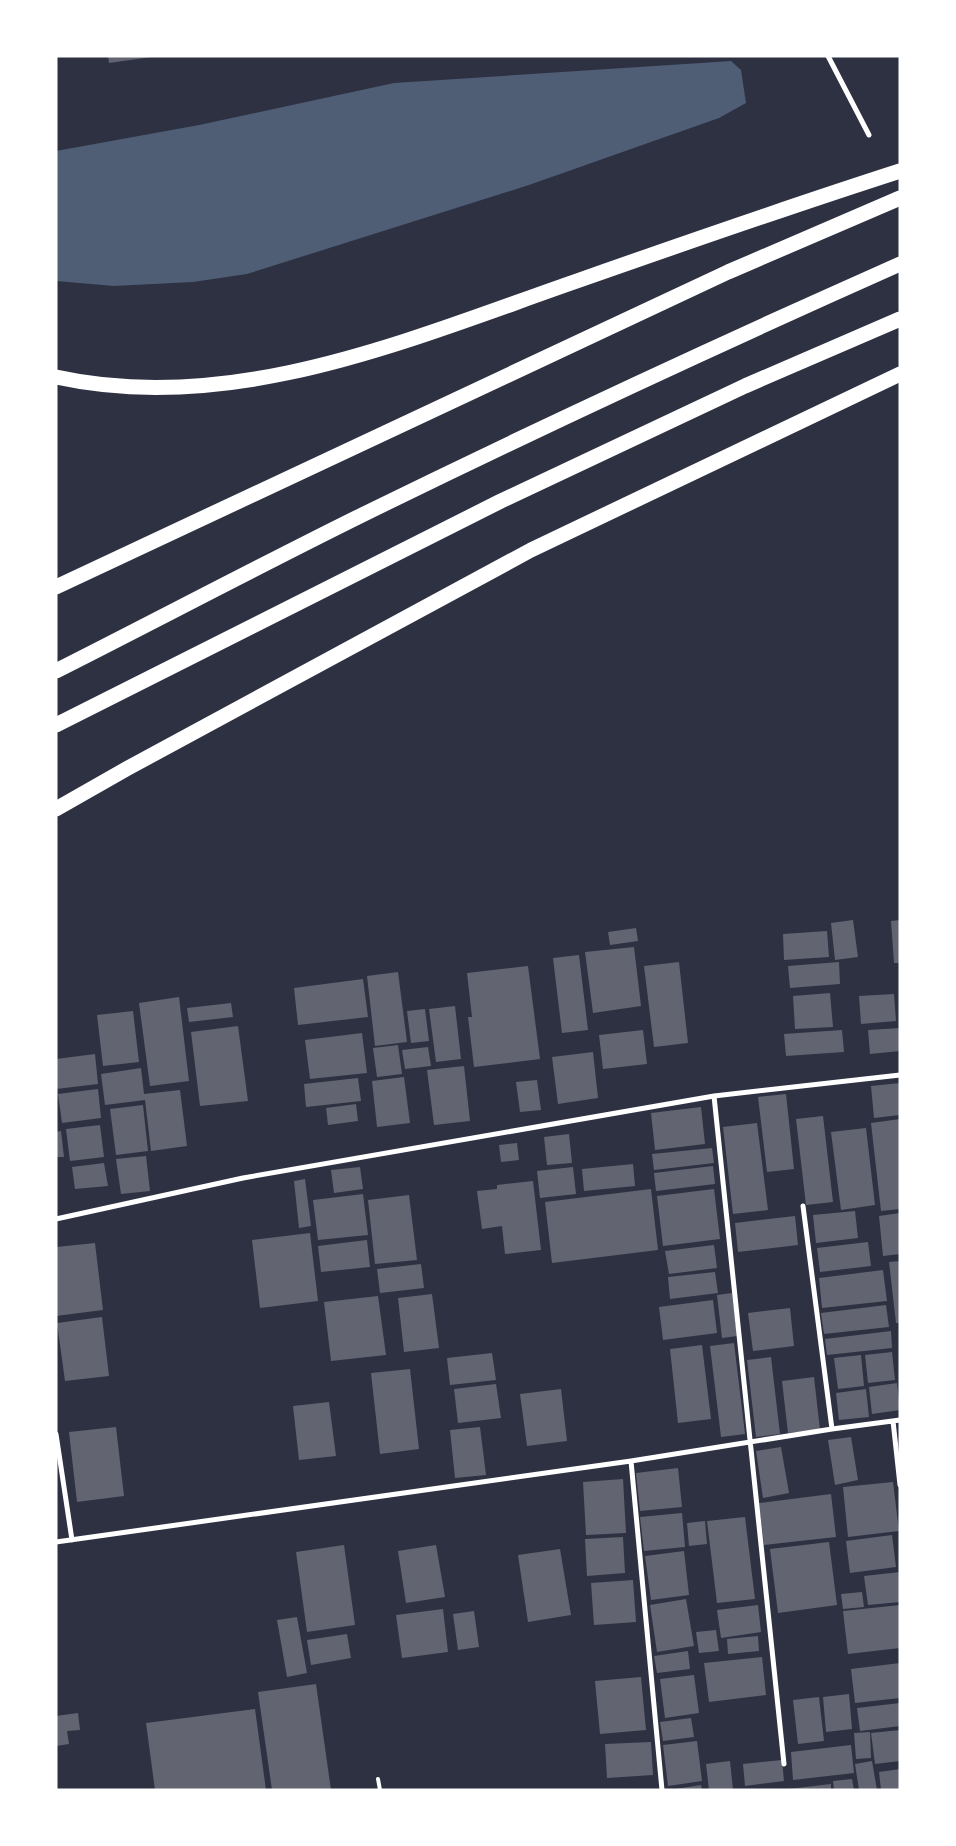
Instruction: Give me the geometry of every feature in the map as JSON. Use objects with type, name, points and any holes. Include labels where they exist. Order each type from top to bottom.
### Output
[{"type":"highway","points":[[56,377],[119,387],[164,388],[206,386],[300,370],[414,338],[699,238],[900,171]]},
{"type":"highway","points":[[56,587],[728,272],[900,198]]},
{"type":"highway","points":[[56,671],[356,518],[526,436],[722,343],[900,264]]},
{"type":"highway","points":[[56,725],[500,501],[745,386],[900,319]]},
{"type":"highway","points":[[56,810],[128,768],[531,550],[900,374]]},
{"type":"street","points":[[828,56],[870,136]]},
{"type":"street","points":[[56,1219],[243,1178],[714,1096],[900,1075]]},
{"type":"street","points":[[714,1096],[784,1764]]},
{"type":"street","points":[[803,1206],[832,1429]]},
{"type":"street","points":[[56,1542],[631,1461],[900,1420]]},
{"type":"street","points":[[893,1421],[900,1485]]},
{"type":"street","points":[[56,1434],[72,1540]]},
{"type":"street","points":[[631,1461],[662,1790]]},
{"type":"lane","points":[[378,1779],[380,1790]]},
{"type":"water","points":[[731,61],[741,70],[746,103],[719,118],[529,185],[247,274],[193,282],[114,286],[56,281],[56,151],[199,125],[394,83]]},
{"type":"building","points":[[108,56],[152,56],[152,57],[109,63]]},
{"type":"building","points":[[853,920],[858,957],[835,960],[831,923]]},
{"type":"building","points":[[900,920],[900,963],[894,963],[891,921]]},
{"type":"building","points":[[636,928],[638,941],[610,945],[608,932]]},
{"type":"building","points":[[827,931],[829,957],[784,960],[783,934]]},
{"type":"building","points":[[634,947],[641,1006],[593,1013],[585,952]]},
{"type":"building","points":[[579,955],[588,1030],[562,1033],[553,958]]},
{"type":"building","points":[[679,962],[688,1043],[654,1047],[644,966]]},
{"type":"building","points":[[839,962],[840,984],[790,988],[788,966]]},
{"type":"building","points":[[528,966],[540,1059],[474,1067],[468,1017],[472,1017],[467,973]]},
{"type":"building","points":[[398,972],[407,1042],[375,1046],[367,976]]},
{"type":"building","points":[[363,979],[368,1017],[298,1025],[294,988]]},
{"type":"building","points":[[830,993],[833,1027],[795,1029],[793,996]]},
{"type":"building","points":[[894,994],[896,1021],[861,1024],[859,996]]},
{"type":"building","points":[[179,997],[189,1081],[150,1086],[139,1003]]},
{"type":"building","points":[[231,1003],[233,1017],[189,1022],[187,1008]]},
{"type":"building","points":[[455,1006],[461,1059],[436,1062],[429,1009]]},
{"type":"building","points":[[425,1009],[429,1041],[411,1043],[407,1011]]},
{"type":"building","points":[[133,1011],[139,1062],[103,1066],[97,1015]]},
{"type":"building","points":[[238,1026],[248,1101],[200,1106],[191,1032]]},
{"type":"building","points":[[900,1028],[900,1051],[870,1054],[868,1030]]},
{"type":"building","points":[[643,1030],[647,1064],[603,1069],[599,1035]]},
{"type":"building","points":[[842,1030],[844,1052],[786,1056],[784,1034]]},
{"type":"building","points":[[362,1033],[367,1073],[310,1079],[305,1040]]},
{"type":"building","points":[[398,1045],[402,1074],[377,1077],[373,1048]]},
{"type":"building","points":[[428,1047],[431,1066],[405,1069],[402,1050]]},
{"type":"building","points":[[593,1052],[598,1098],[558,1104],[552,1057]]},
{"type":"building","points":[[95,1054],[98,1084],[56,1089],[56,1059]]},
{"type":"building","points":[[464,1066],[470,1121],[434,1125],[427,1070]]},
{"type":"building","points":[[141,1068],[144,1094],[180,1090],[187,1146],[151,1151],[145,1100],[105,1105],[101,1074]]},
{"type":"building","points":[[404,1077],[410,1123],[377,1127],[372,1081]]},
{"type":"building","points":[[358,1078],[361,1101],[306,1107],[304,1084]]},
{"type":"building","points":[[537,1080],[541,1110],[520,1112],[516,1082]]},
{"type":"building","points":[[900,1083],[900,1115],[874,1118],[871,1086]]},
{"type":"building","points":[[98,1089],[101,1118],[62,1123],[58,1094]]},
{"type":"building","points":[[786,1094],[794,1169],[767,1172],[758,1097]]},
{"type":"building","points":[[356,1104],[358,1121],[328,1125],[326,1108]]},
{"type":"building","points":[[143,1105],[148,1151],[116,1155],[110,1109]]},
{"type":"building","points":[[701,1107],[705,1144],[655,1150],[651,1113]]},
{"type":"building","points":[[823,1116],[833,1202],[806,1205],[796,1119]]},
{"type":"building","points":[[900,1119],[900,1209],[881,1211],[871,1123]]},
{"type":"building","points":[[757,1123],[768,1210],[733,1214],[723,1127]]},
{"type":"building","points":[[100,1125],[104,1157],[70,1161],[66,1129]]},
{"type":"building","points":[[866,1128],[875,1205],[841,1210],[831,1132]]},
{"type":"building","points":[[61,1131],[64,1157],[56,1157],[56,1132]]},
{"type":"building","points":[[569,1134],[572,1163],[547,1165],[544,1137]]},
{"type":"building","points":[[517,1143],[519,1160],[501,1162],[499,1145]]},
{"type":"building","points":[[712,1148],[714,1163],[654,1170],[652,1154]]},
{"type":"building","points":[[146,1156],[150,1191],[121,1194],[116,1159]]},
{"type":"building","points":[[104,1163],[108,1186],[75,1189],[72,1167]]},
{"type":"building","points":[[633,1164],[635,1186],[584,1191],[582,1169]]},
{"type":"building","points":[[713,1166],[715,1184],[656,1191],[654,1173]]},
{"type":"building","points":[[360,1167],[363,1189],[334,1193],[331,1170]]},
{"type":"building","points":[[573,1167],[576,1194],[540,1198],[537,1171]]},
{"type":"building","points":[[305,1179],[311,1226],[299,1228],[294,1181]]},
{"type":"building","points":[[533,1181],[541,1250],[505,1254],[502,1226],[482,1229],[477,1191],[497,1189],[497,1185]]},
{"type":"building","points":[[651,1189],[658,1250],[552,1263],[545,1202]]},
{"type":"building","points":[[714,1189],[720,1239],[663,1246],[657,1196]]},
{"type":"building","points":[[363,1194],[368,1235],[318,1240],[313,1200]]},
{"type":"building","points":[[409,1195],[417,1260],[375,1264],[368,1200]]},
{"type":"building","points":[[855,1211],[858,1238],[816,1243],[813,1215]]},
{"type":"building","points":[[900,1213],[900,1254],[883,1256],[879,1216]]},
{"type":"building","points":[[795,1216],[798,1245],[738,1252],[735,1223]]},
{"type":"building","points":[[310,1233],[318,1301],[260,1308],[252,1240]]},
{"type":"building","points":[[367,1240],[370,1267],[321,1272],[318,1246]]},
{"type":"building","points":[[868,1242],[871,1266],[820,1272],[817,1248]]},
{"type":"building","points":[[95,1243],[103,1310],[56,1316],[56,1247]]},
{"type":"building","points":[[714,1245],[717,1268],[669,1274],[665,1251]]},
{"type":"building","points":[[900,1261],[900,1323],[896,1323],[889,1262]]},
{"type":"building","points":[[421,1264],[424,1288],[380,1293],[377,1269]]},
{"type":"building","points":[[883,1270],[887,1301],[822,1308],[819,1278]]},
{"type":"building","points":[[715,1272],[718,1293],[670,1299],[668,1277]]},
{"type":"building","points":[[732,1293],[737,1336],[722,1338],[717,1295]]},
{"type":"building","points":[[432,1294],[439,1348],[404,1352],[398,1298]]},
{"type":"building","points":[[378,1296],[386,1355],[331,1361],[324,1302]]},
{"type":"building","points":[[713,1300],[717,1333],[663,1340],[659,1307]]},
{"type":"building","points":[[886,1305],[889,1327],[824,1334],[821,1313]]},
{"type":"building","points":[[790,1308],[794,1346],[753,1351],[748,1313]]},
{"type":"building","points":[[102,1317],[109,1376],[65,1381],[57,1323]]},
{"type":"building","points":[[891,1331],[892,1348],[827,1355],[825,1339]]},
{"type":"building","points":[[734,1343],[745,1434],[721,1437],[710,1346]]},
{"type":"building","points":[[702,1345],[711,1419],[678,1423],[670,1349]]},
{"type":"building","points":[[892,1352],[895,1380],[868,1383],[865,1355]]},
{"type":"building","points":[[492,1353],[496,1380],[450,1385],[447,1358]]},
{"type":"building","points":[[861,1355],[864,1386],[838,1389],[834,1358]]},
{"type":"building","points":[[771,1357],[780,1434],[756,1437],[747,1360]]},
{"type":"building","points":[[410,1369],[419,1449],[380,1454],[371,1373]]},
{"type":"building","points":[[814,1377],[820,1430],[788,1433],[782,1381]]},
{"type":"building","points":[[897,1383],[900,1410],[872,1414],[869,1387]]},
{"type":"building","points":[[496,1384],[501,1418],[458,1423],[454,1389]]},
{"type":"building","points":[[561,1389],[567,1441],[527,1446],[520,1394]]},
{"type":"building","points":[[866,1389],[869,1417],[839,1420],[836,1393]]},
{"type":"building","points":[[329,1402],[336,1456],[299,1460],[293,1406]]},
{"type":"building","points":[[116,1427],[124,1496],[77,1502],[69,1432]]},
{"type":"building","points":[[480,1427],[486,1475],[455,1478],[450,1430]]},
{"type":"building","points":[[851,1437],[858,1480],[835,1485],[828,1440]]},
{"type":"building","points":[[781,1447],[789,1493],[763,1498],[756,1451]]},
{"type":"building","points":[[678,1468],[682,1507],[640,1511],[636,1473]]},
{"type":"building","points":[[623,1479],[626,1533],[586,1535],[583,1482]]},
{"type":"building","points":[[893,1482],[899,1531],[848,1537],[843,1487]]},
{"type":"building","points":[[831,1494],[836,1537],[764,1545],[759,1503]]},
{"type":"building","points":[[682,1513],[685,1547],[644,1551],[640,1517]]},
{"type":"building","points":[[745,1517],[755,1599],[717,1603],[707,1521]]},
{"type":"building","points":[[705,1521],[707,1544],[689,1546],[687,1523]]},
{"type":"building","points":[[892,1535],[896,1567],[850,1573],[846,1541]]},
{"type":"building","points":[[623,1537],[625,1573],[587,1576],[585,1539]]},
{"type":"building","points":[[829,1542],[837,1605],[778,1613],[770,1549]]},
{"type":"building","points":[[344,1545],[355,1625],[307,1632],[296,1552]]},
{"type":"building","points":[[436,1545],[445,1597],[406,1603],[398,1551]]},
{"type":"building","points":[[560,1549],[571,1615],[528,1622],[518,1555]]},
{"type":"building","points":[[684,1551],[689,1595],[651,1600],[645,1556]]},
{"type":"building","points":[[900,1572],[900,1602],[868,1605],[864,1576]]},
{"type":"building","points":[[633,1580],[636,1622],[594,1625],[591,1583]]},
{"type":"building","points":[[862,1592],[864,1607],[843,1609],[841,1594]]},
{"type":"building","points":[[686,1599],[694,1646],[657,1652],[650,1605]]},
{"type":"building","points":[[758,1605],[761,1632],[721,1638],[717,1610]]},
{"type":"building","points":[[900,1605],[900,1648],[848,1654],[843,1611]]},
{"type":"building","points":[[443,1609],[448,1652],[402,1658],[396,1615]]},
{"type":"building","points":[[474,1611],[479,1647],[458,1650],[453,1614]]},
{"type":"building","points":[[297,1617],[307,1673],[287,1677],[277,1620]]},
{"type":"building","points":[[716,1630],[719,1651],[699,1653],[696,1632]]},
{"type":"building","points":[[347,1634],[351,1658],[311,1665],[307,1640]]},
{"type":"building","points":[[758,1636],[759,1651],[728,1654],[727,1639]]},
{"type":"building","points":[[688,1651],[690,1669],[657,1673],[654,1656]]},
{"type":"building","points":[[762,1657],[766,1695],[709,1702],[704,1663]]},
{"type":"building","points":[[900,1663],[900,1698],[855,1703],[851,1669]]},
{"type":"building","points":[[694,1675],[699,1713],[665,1718],[660,1679]]},
{"type":"building","points":[[641,1677],[646,1730],[600,1734],[595,1681]]},
{"type":"building","points":[[316,1684],[331,1790],[272,1790],[258,1692]]},
{"type":"building","points":[[849,1694],[852,1729],[826,1732],[823,1697]]},
{"type":"building","points":[[819,1697],[824,1741],[798,1744],[793,1700]]},
{"type":"building","points":[[900,1703],[900,1726],[860,1731],[857,1708]]},
{"type":"building","points":[[255,1709],[266,1790],[155,1790],[146,1723]]},
{"type":"building","points":[[78,1713],[80,1730],[67,1731],[69,1744],[56,1746],[56,1716]]},
{"type":"building","points":[[691,1718],[694,1737],[663,1741],[660,1722]]},
{"type":"building","points":[[900,1730],[900,1761],[875,1764],[871,1733]]},
{"type":"building","points":[[870,1732],[871,1758],[856,1759],[854,1733]]},
{"type":"building","points":[[697,1741],[702,1781],[668,1786],[663,1745]]},
{"type":"building","points":[[651,1742],[653,1775],[607,1778],[605,1744]]},
{"type":"building","points":[[851,1745],[854,1773],[793,1780],[791,1752]]},
{"type":"building","points":[[782,1760],[784,1781],[745,1786],[743,1764]]},
{"type":"building","points":[[730,1761],[733,1790],[709,1790],[706,1764]]},
{"type":"building","points":[[872,1761],[877,1790],[859,1790],[855,1764]]},
{"type":"building","points":[[900,1769],[900,1790],[881,1790],[879,1772]]},
{"type":"building","points":[[852,1779],[854,1790],[834,1790],[833,1781]]},
{"type":"building","points":[[831,1784],[831,1790],[788,1790],[788,1789]]},
{"type":"building","points":[[701,1785],[702,1790],[675,1790],[675,1789]]}]
